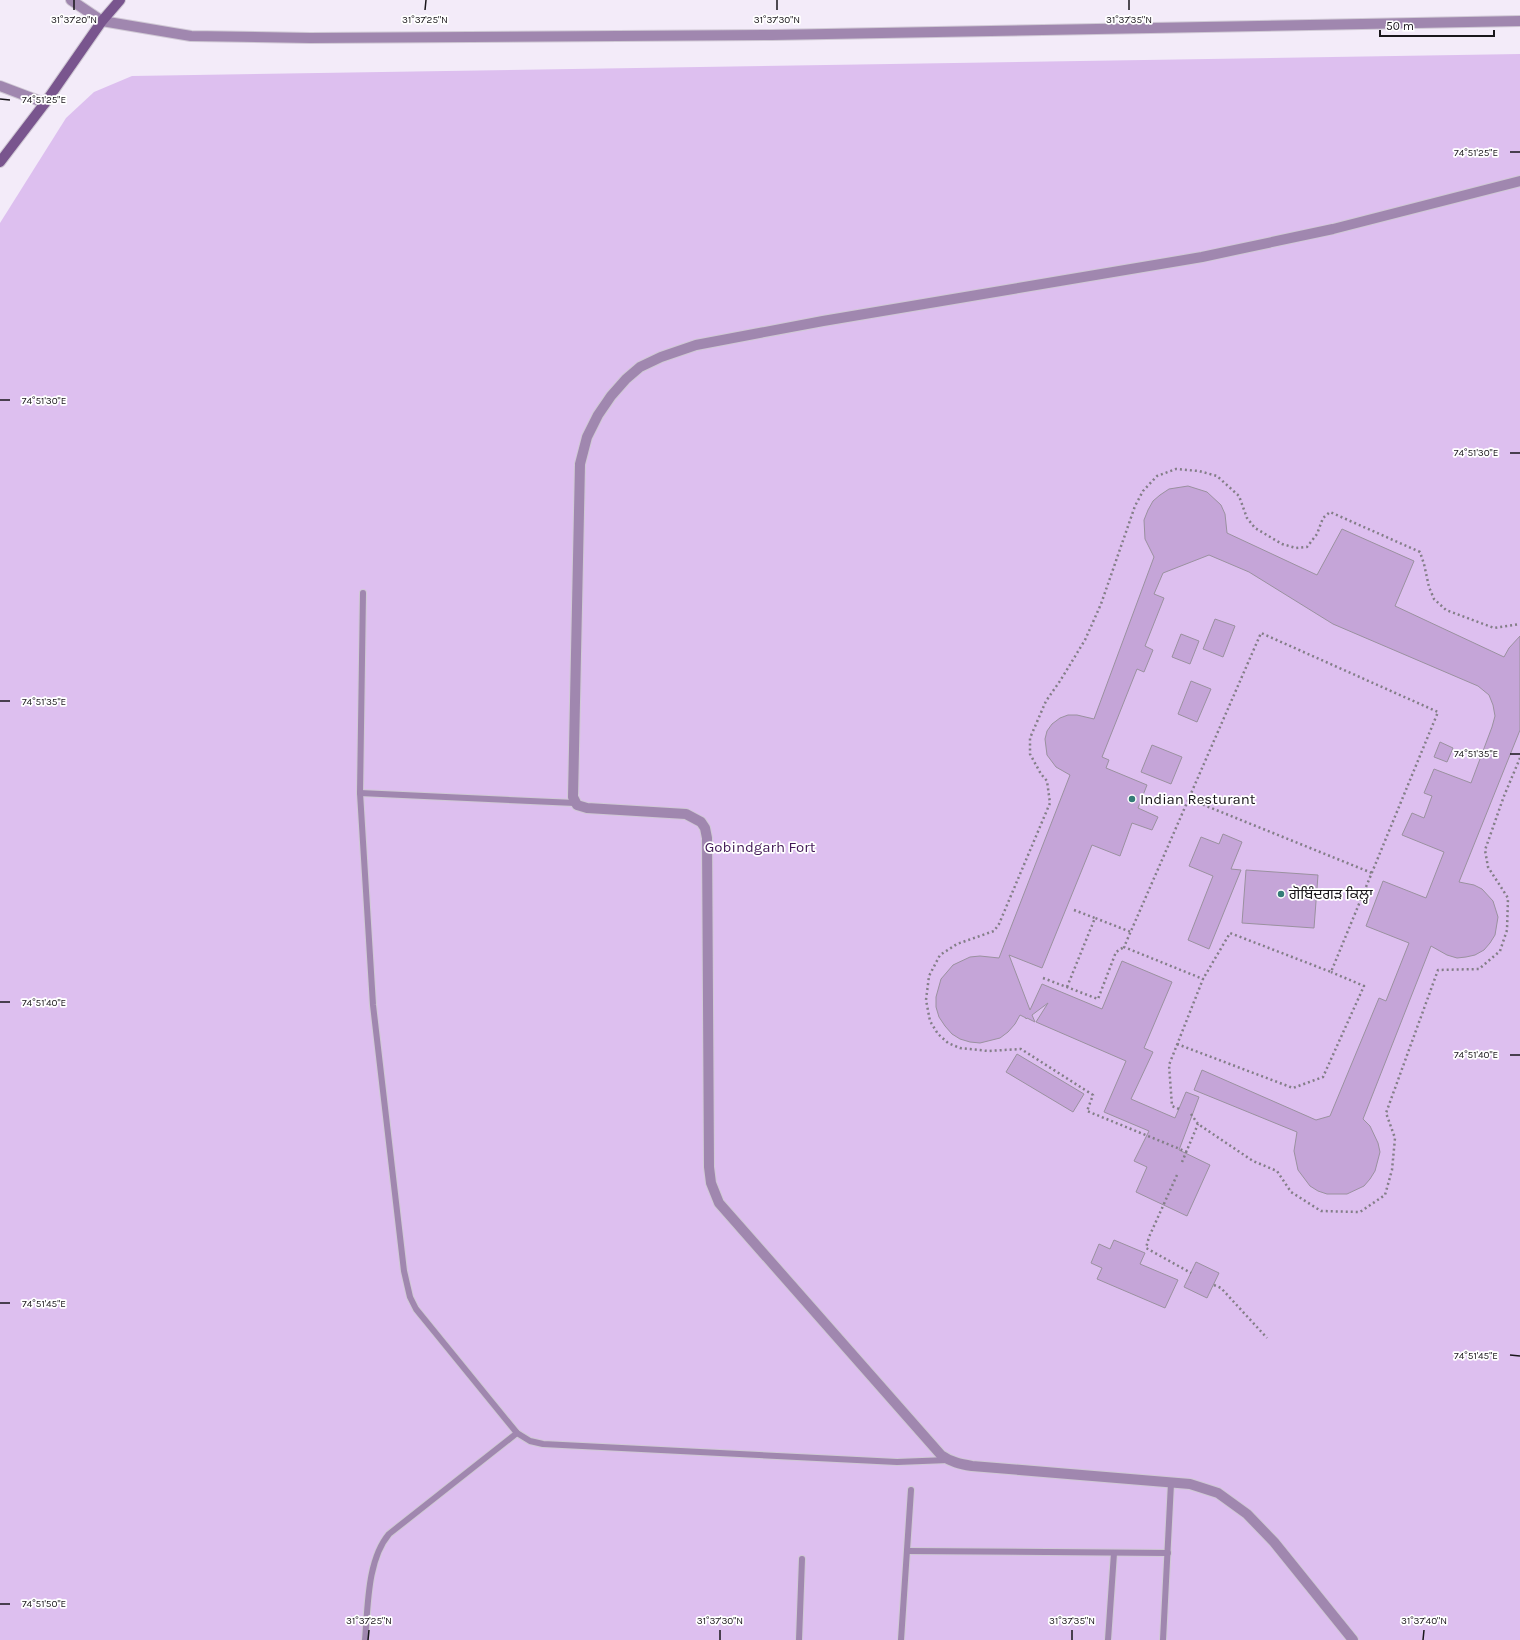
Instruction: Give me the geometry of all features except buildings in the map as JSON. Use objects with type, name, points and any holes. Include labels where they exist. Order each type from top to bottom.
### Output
[{"type":"main road","points":[[0,162],[45,103],[102,21],[120,0]]},
{"type":"street","points":[[71,0],[102,21],[191,36],[310,38],[772,35],[1520,22]]},
{"type":"street","points":[[0,86],[45,103]]},
{"type":"street","points":[[1353,1640],[1274,1542],[1247,1514],[1218,1493],[1190,1484],[972,1466],[948,1460],[941,1455],[724,1210],[711,1183],[709,1167],[708,838],[705,828],[701,822],[686,814],[586,808],[575,803],[572,792],[580,464],[587,437],[598,415],[611,396],[626,379],[640,367],[660,357],[696,345],[822,321],[1202,257],[1333,229],[1520,181]]},
{"type":"lane","points":[[363,593],[360,793],[373,1005],[404,1271],[407,1287],[416,1309],[517,1433],[530,1440],[543,1444],[897,1462],[948,1460]]},
{"type":"lane","points":[[360,793],[575,803]]},
{"type":"lane","points":[[365,1640],[372,1573],[382,1543],[389,1534],[517,1433]]},
{"type":"lane","points":[[1163,1640],[1171,1483]]},
{"type":"lane","points":[[901,1640],[911,1490]]},
{"type":"lane","points":[[907,1550],[1168,1553]]},
{"type":"lane","points":[[1108,1640],[1114,1552]]},
{"type":"lane","points":[[799,1640],[802,1559]]},
{"type":"path","points":[[1187,1152],[1086,1111],[1093,1095],[1021,1049],[996,1051],[974,1050],[960,1048],[948,1042],[938,1034],[930,1021],[926,1000],[929,976],[940,955],[957,944],[994,931],[999,924],[1050,803],[1047,781],[1041,774],[1030,754],[1030,738],[1046,701],[1085,640],[1101,604],[1135,506],[1143,491],[1157,476],[1176,469],[1199,471],[1217,476],[1239,496],[1247,518],[1255,528],[1282,544],[1296,548],[1307,547],[1317,534],[1324,518],[1330,512],[1420,552],[1429,587],[1434,599],[1446,610],[1494,628],[1520,624]]},
{"type":"path","points":[[1043,978],[1098,998],[1116,952],[1124,947],[1131,932],[1261,633],[1438,712],[1331,972]]},
{"type":"path","points":[[1191,1114],[1198,1124],[1253,1161],[1277,1171],[1290,1192],[1320,1211],[1360,1212],[1385,1195],[1392,1170],[1395,1138],[1386,1114],[1438,970],[1479,968],[1500,951],[1506,930],[1508,898],[1488,867],[1485,850],[1504,796],[1520,758]]},
{"type":"path","points":[[1189,799],[1372,873]]},
{"type":"path","points":[[1074,910],[1131,932]]},
{"type":"path","points":[[1067,987],[1095,918]]},
{"type":"path","points":[[1177,1044],[1293,1088],[1323,1077],[1364,986],[1230,933],[1203,979],[1177,1044],[1169,1065],[1172,1106],[1179,1109]]},
{"type":"path","points":[[1124,947],[1203,979]]},
{"type":"path","points":[[1182,1162],[1198,1124]]},
{"type":"path","points":[[1177,1175],[1149,1237],[1146,1248],[1191,1273]]},
{"type":"path","points":[[1214,1285],[1221,1288],[1268,1338]]},
{"type":"green space","name":"Gobindgarh Fort","points":[[1520,54],[1520,1640],[0,1640],[0,223],[66,118],[94,92],[132,76]]},
{"type":"place","name":"Indian Resturant","points":[[1132,799]]},
{"type":"place","name":"ਗੋਬਿੰਦਗੜ ਕਿਲ੍ਹਾ","points":[[1281,894]]}]
